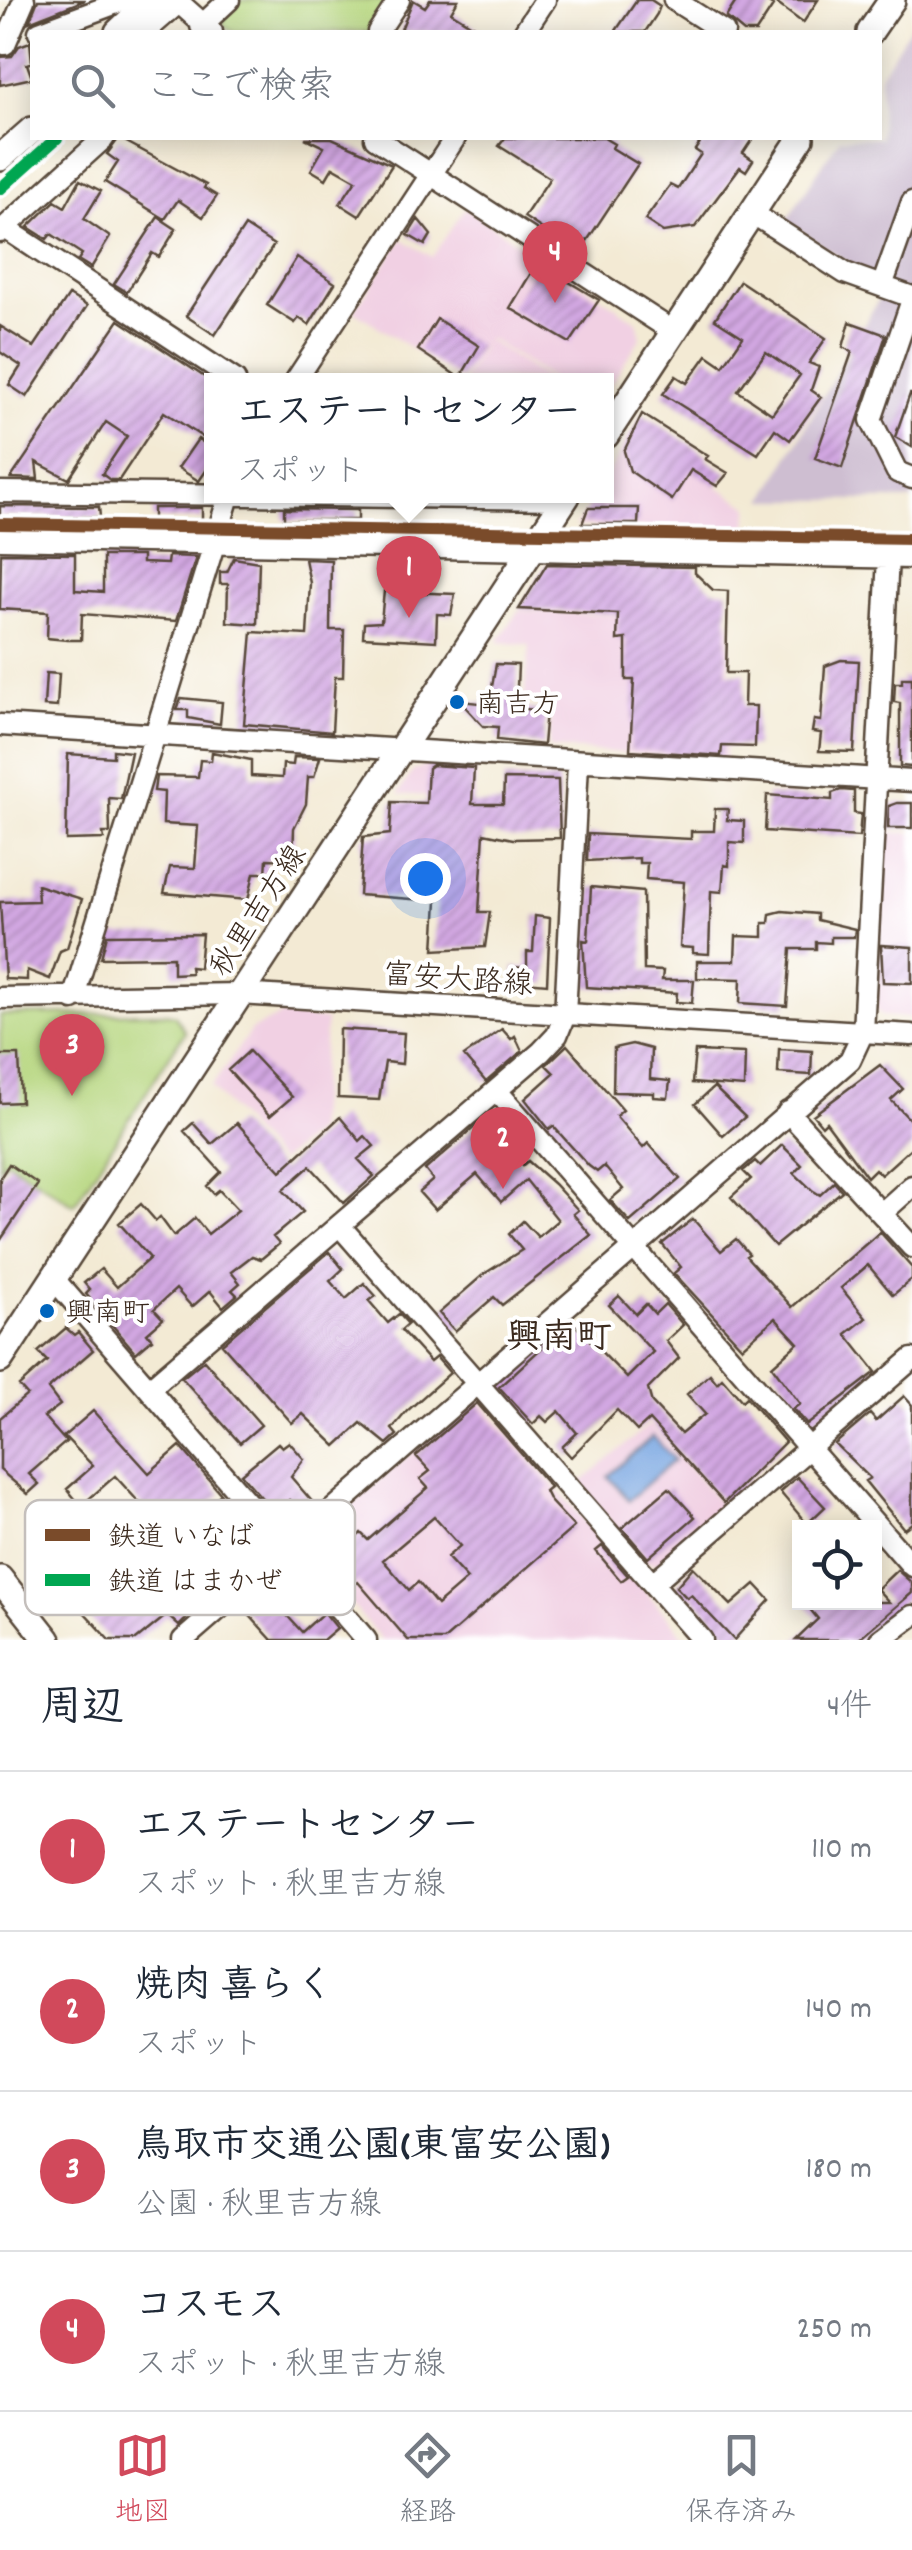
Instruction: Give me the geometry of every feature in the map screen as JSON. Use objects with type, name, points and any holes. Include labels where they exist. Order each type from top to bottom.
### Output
[{"type":"main road","points":[[120,30],[152,0]]},
{"type":"main road","points":[[144,30],[177,0]]},
{"type":"main road","points":[[871,30],[892,0]]},
{"type":"main road","points":[[0,137],[30,110]]},
{"type":"main road","points":[[0,158],[30,132]]},
{"type":"main road","points":[[614,423],[801,140]]},
{"type":"main road","name":"秋里吉方線","points":[[0,1360],[562,503]]},
{"type":"main road","points":[[0,1579],[25,1611]]},
{"type":"main road","points":[[28,1615],[48,1640]]},
{"type":"street","points":[[2,44],[24,0]]},
{"type":"street","points":[[46,30],[125,0]]},
{"type":"street","points":[[177,0],[207,29],[229,0]]},
{"type":"street","points":[[379,30],[399,0]]},
{"type":"street","points":[[525,30],[545,0]]},
{"type":"street","points":[[674,0],[721,30]]},
{"type":"street","points":[[2,44],[30,36]]},
{"type":"street","points":[[102,140],[2,230],[224,373]]},
{"type":"street","points":[[378,140],[674,332]]},
{"type":"street","points":[[301,373],[454,140]]},
{"type":"street","points":[[882,286],[912,202]]},
{"type":"street","points":[[752,213],[844,272],[912,299],[871,420],[897,472],[912,478]]},
{"type":"street","points":[[0,492],[204,496]]},
{"type":"street","points":[[73,1000],[227,503]]},
{"type":"street","points":[[0,539],[533,547],[912,558]]},
{"type":"street","points":[[343,1500],[850,1060],[863,1032],[888,557]]},
{"type":"street","points":[[0,725],[912,781]]},
{"type":"street","points":[[151,1387],[550,1043],[565,1015],[578,762]]},
{"type":"street","name":"富安大路線","points":[[0,998],[73,1000],[240,994],[912,1035]]},
{"type":"street","points":[[498,1091],[912,1566]]},
{"type":"street","points":[[788,1112],[912,1247]]},
{"type":"street","points":[[882,1212],[912,1186]]},
{"type":"street","points":[[340,1226],[702,1640]]},
{"type":"street","points":[[54,1278],[247,1500]]},
{"type":"street","points":[[653,1584],[811,1451],[912,1359]]},
{"type":"street","points":[[183,1640],[212,1615]]},
{"type":"street","points":[[345,1615],[366,1640]]},
{"type":"street","points":[[880,1640],[912,1616]]},
{"type":"shaded area","points":[[912,24],[912,500],[764,500],[885,288],[786,221],[839,140],[882,140],[882,72]]},
{"type":"shaded area","points":[[465,208],[537,256],[517,291],[539,256],[637,321],[641,337],[614,379],[614,373],[542,373],[488,338],[465,373],[449,373],[354,311],[402,239],[432,257]]},
{"type":"shaded area","points":[[487,340],[537,373],[467,373]]},
{"type":"shaded area","points":[[631,432],[750,507],[746,530],[575,527],[590,503],[614,503],[614,464]]},
{"type":"shaded area","points":[[518,611],[731,621],[725,760],[549,748],[552,703],[524,701],[530,645],[498,642]]},
{"type":"shaded area","points":[[433,762],[477,765],[474,799],[398,794],[413,771]]},
{"type":"shaded area","points":[[883,832],[912,833],[912,1018],[883,1016],[872,1005]]},
{"type":"shaded area","points":[[282,1015],[326,1020],[316,1131],[279,1162],[211,1087],[251,1030]]},
{"type":"shaded area","points":[[472,1401],[481,1401],[688,1640],[382,1640],[355,1609],[355,1502]]},
{"type":"shaded area","points":[[650,1424],[725,1509],[659,1564],[644,1561],[579,1484]]},
{"type":"green space","points":[[241,0],[390,0],[370,30],[230,30],[223,26],[223,17]]},
{"type":"green space","points":[[0,1015],[175,1015],[185,1032],[74,1205],[6,1160],[0,1168]]},
{"type":"water","points":[[653,1436],[674,1460],[629,1500],[608,1476]]},
{"type":"building","points":[[38,0],[85,0],[29,22]]},
{"type":"building","points":[[413,0],[425,7],[430,0],[458,0],[451,12],[480,30],[401,30]]},
{"type":"building","points":[[637,0],[651,0],[660,6],[646,30],[616,30]]},
{"type":"building","points":[[737,0],[764,0],[773,6],[757,30],[742,30],[726,17]]},
{"type":"building","points":[[772,0],[818,0],[803,23]]},
{"type":"building","points":[[30,42],[30,78],[0,85],[0,57],[12,56],[19,46]]},
{"type":"building","points":[[118,140],[123,140],[206,185],[204,188],[217,196],[203,217],[178,200],[165,219],[105,182],[118,162],[107,154]]},
{"type":"building","points":[[309,140],[336,140],[392,165],[359,216],[340,204],[356,180],[333,167],[326,179],[311,170],[324,147]]},
{"type":"building","points":[[504,140],[607,140],[614,144],[612,148],[638,164],[579,253],[524,217],[550,178],[499,146]]},
{"type":"building","points":[[702,140],[752,140],[743,153],[753,160],[746,171],[740,167],[695,227],[663,232],[645,220],[670,185],[678,189],[701,154],[695,150]]},
{"type":"building","points":[[80,180],[101,191],[84,219],[110,237],[91,268],[78,260],[82,254],[51,234],[47,239],[28,227],[55,201],[65,207]]},
{"type":"building","points":[[158,217],[176,229],[159,257],[152,253],[127,292],[114,284]]},
{"type":"building","points":[[418,219],[431,235],[425,245],[408,235]]},
{"type":"building","points":[[245,226],[274,245],[215,335],[186,316]]},
{"type":"building","points":[[297,257],[335,283],[309,325],[299,318],[295,323],[267,305]]},
{"type":"building","points":[[537,263],[599,300],[570,343],[510,308]]},
{"type":"building","points":[[740,281],[826,338],[809,363],[819,367],[811,390],[821,397],[790,440],[775,429],[758,454],[663,394],[676,376],[687,383],[707,355],[723,366],[743,337],[715,319]],"holes":[[[766,352],[800,375],[772,414],[738,391]]]},
{"type":"building","points":[[69,295],[87,306],[27,397],[9,385],[21,366],[0,352],[0,326],[34,347]]},
{"type":"building","points":[[437,319],[479,346],[463,373],[452,373],[418,350]]},
{"type":"building","points":[[119,320],[204,377],[204,438],[164,412],[119,480],[110,480],[102,474],[127,436],[106,422],[69,479],[36,462],[38,479],[11,478]]},
{"type":"building","points":[[850,322],[886,335],[842,468],[815,458],[852,352],[843,347]]},
{"type":"building","points":[[912,394],[912,447],[895,437]]},
{"type":"building","points":[[642,414],[728,473],[717,486],[691,470],[672,500],[630,471],[624,451]]},
{"type":"building","points":[[198,439],[204,443],[204,474],[199,481],[178,468]]},
{"type":"building","points":[[0,506],[99,507],[100,517],[0,516]]},
{"type":"building","points":[[153,508],[202,508],[202,519],[153,519]]},
{"type":"building","points":[[588,508],[639,508],[638,524],[582,524]]},
{"type":"building","points":[[284,509],[358,510],[358,520],[284,520]]},
{"type":"building","points":[[1,553],[75,554],[75,590],[103,592],[103,556],[142,556],[142,563],[167,564],[168,556],[196,557],[176,621],[82,614],[81,640],[67,640],[47,638],[48,612],[0,609]]},
{"type":"building","points":[[234,558],[259,562],[257,624],[227,622],[228,584],[220,584],[220,572],[227,572]]},
{"type":"building","points":[[305,559],[331,560],[330,630],[344,630],[343,677],[335,677],[332,732],[244,724],[252,632],[307,635],[310,583]]},
{"type":"building","points":[[547,564],[695,567],[695,573],[713,590],[728,591],[726,673],[745,673],[744,706],[756,706],[755,747],[722,746],[721,756],[630,750],[634,680],[626,680],[626,639],[617,640],[618,614],[519,609]]},
{"type":"building","points":[[384,591],[455,594],[451,615],[437,614],[436,641],[363,637],[364,623],[381,622]]},
{"type":"building","points":[[841,660],[859,661],[854,752],[819,751],[821,733],[812,732],[814,720],[821,721],[825,666]]},
{"type":"building","points":[[496,664],[518,665],[516,708],[546,711],[543,745],[497,740],[498,727],[483,726],[460,701],[489,704]]},
{"type":"building","points":[[46,673],[59,674],[57,707],[44,706]]},
{"type":"building","points":[[902,678],[912,678],[912,767],[900,766],[900,703],[894,702],[895,683],[902,683]]},
{"type":"building","points":[[181,698],[222,702],[220,724],[188,718],[188,710],[177,710]]},
{"type":"building","points":[[113,750],[131,752],[121,799],[109,798],[110,833],[103,833],[104,839],[66,840],[68,754],[113,757]]},
{"type":"building","points":[[212,752],[251,760],[251,776],[282,778],[283,764],[293,765],[294,757],[320,758],[314,777],[308,777],[306,804],[294,828],[293,860],[267,859],[266,873],[254,873],[248,900],[164,893],[170,867],[195,868],[198,826],[163,824],[164,792],[154,791],[156,776],[198,777],[200,760],[211,761]]},
{"type":"building","points":[[428,768],[474,768],[472,804],[503,804],[504,779],[558,780],[560,838],[513,839],[484,833],[479,912],[490,912],[485,947],[434,950],[437,901],[359,895],[363,837],[390,834],[392,802],[426,803]]},
{"type":"building","points":[[854,791],[854,813],[861,814],[859,837],[765,831],[767,795],[832,800],[832,793]]},
{"type":"building","points":[[912,803],[912,828],[888,828],[889,806]]},
{"type":"building","points":[[715,809],[728,809],[727,820],[744,821],[744,843],[729,842],[729,866],[724,865],[722,892],[711,891],[709,954],[693,953],[693,948],[680,947],[684,882],[646,879],[647,863],[639,863],[639,858],[587,861],[588,834],[691,839],[691,831],[714,831]]},
{"type":"building","points":[[37,885],[82,899],[67,948],[60,951],[50,979],[27,970],[27,980],[5,979],[0,902],[38,901]]},
{"type":"building","points":[[591,887],[643,892],[644,970],[663,971],[662,980],[694,980],[692,1003],[676,1002],[677,993],[586,987],[583,940],[588,941]]},
{"type":"building","points":[[770,914],[817,914],[817,920],[855,929],[854,937],[831,937],[831,943],[816,942],[816,949],[791,949],[787,1006],[740,1003],[741,979],[697,978],[697,961],[735,961],[736,936],[763,937],[763,923],[769,923]]},
{"type":"building","points":[[535,916],[550,918],[547,984],[514,981],[514,967],[527,968],[527,952],[533,952]]},
{"type":"building","points":[[202,934],[199,968],[190,967],[191,973],[173,974],[173,957],[101,958],[107,935]]},
{"type":"building","points":[[881,945],[912,947],[912,983],[883,982]]},
{"type":"building","points":[[339,1029],[404,1033],[402,1064],[385,1062],[379,1100],[338,1098]]},
{"type":"building","points":[[502,1029],[511,1039],[515,1036],[522,1051],[486,1082],[464,1056]]},
{"type":"building","points":[[632,1044],[651,1049],[650,1079],[670,1081],[668,1098],[654,1097],[654,1093],[613,1092],[614,1048]]},
{"type":"building","points":[[567,1045],[623,1110],[616,1116],[643,1148],[648,1143],[680,1179],[630,1222],[610,1200],[623,1189],[604,1166],[597,1172],[589,1166],[553,1126],[549,1129],[525,1099],[554,1073],[546,1065]]},
{"type":"building","points":[[779,1049],[812,1051],[811,1075],[778,1073]]},
{"type":"building","points":[[249,1051],[292,1097],[270,1116],[228,1070]]},
{"type":"building","points":[[695,1051],[745,1053],[744,1087],[692,1083]]},
{"type":"building","points":[[0,1055],[19,1055],[21,1102],[0,1103]]},
{"type":"building","points":[[880,1065],[903,1089],[891,1100],[912,1122],[912,1147],[881,1175],[875,1169],[867,1177],[826,1122],[822,1126],[813,1115]]},
{"type":"building","points":[[714,1087],[745,1117],[723,1136],[695,1104]]},
{"type":"building","points":[[492,1112],[505,1121],[494,1130],[523,1165],[528,1161],[554,1184],[578,1210],[573,1214],[591,1235],[502,1305],[494,1297],[455,1331],[439,1313],[484,1274],[522,1250],[509,1234],[523,1221],[538,1237],[558,1220],[526,1180],[501,1202],[477,1174],[435,1210],[419,1192],[433,1180],[425,1170]]},
{"type":"building","points":[[340,1117],[360,1141],[365,1136],[374,1146],[358,1159],[374,1176],[344,1203],[310,1166],[283,1190],[303,1212],[273,1237],[279,1244],[261,1259],[252,1256],[231,1272],[240,1283],[232,1290],[237,1295],[223,1307],[210,1291],[192,1307],[176,1289],[154,1309],[163,1319],[147,1333],[152,1339],[136,1353],[86,1294],[90,1290],[84,1283],[101,1269],[117,1287],[150,1258],[119,1223],[141,1204],[156,1221],[160,1217],[174,1236],[195,1218],[208,1234],[238,1210],[219,1190],[214,1194],[207,1186],[221,1172],[184,1131],[193,1123],[212,1144],[237,1123],[281,1171]]},
{"type":"building","points":[[782,1145],[802,1165],[794,1173],[812,1190],[820,1195],[834,1182],[842,1191],[775,1246],[731,1197],[751,1179],[743,1171],[755,1161],[760,1166]]},
{"type":"building","points":[[9,1164],[38,1184],[0,1241],[0,1178]]},
{"type":"building","points":[[693,1219],[721,1251],[736,1239],[749,1254],[746,1256],[792,1307],[880,1232],[912,1268],[912,1279],[893,1295],[868,1265],[841,1288],[866,1318],[846,1334],[876,1372],[807,1425],[793,1409],[800,1404],[772,1366],[798,1343],[775,1318],[742,1347],[674,1273],[681,1267],[662,1244]]},
{"type":"building","points":[[329,1252],[343,1269],[330,1281],[346,1299],[364,1283],[376,1296],[369,1301],[388,1323],[399,1314],[408,1324],[401,1330],[430,1362],[436,1357],[450,1373],[407,1411],[392,1429],[397,1435],[387,1444],[361,1423],[336,1446],[303,1414],[292,1423],[222,1344]]},
{"type":"building","points":[[619,1296],[636,1314],[646,1304],[655,1314],[665,1304],[683,1325],[666,1341],[679,1358],[648,1389],[652,1403],[681,1434],[705,1414],[687,1394],[710,1374],[717,1383],[722,1378],[742,1401],[746,1397],[785,1442],[724,1503],[649,1420],[637,1431],[617,1410],[571,1457],[562,1447],[577,1433],[559,1411],[547,1422],[541,1416],[533,1424],[499,1387],[571,1321],[627,1378],[653,1352],[609,1305]]},
{"type":"building","points":[[66,1328],[74,1335],[78,1332],[93,1350],[48,1389],[60,1405],[44,1417],[66,1442],[29,1474],[39,1484],[28,1494],[0,1470],[0,1418],[27,1395],[19,1386],[47,1361],[38,1352]]},
{"type":"building","points":[[204,1360],[261,1425],[240,1443],[182,1378]]},
{"type":"building","points":[[904,1396],[912,1405],[912,1523],[904,1529],[865,1481],[870,1478],[835,1444],[870,1414],[876,1421]]},
{"type":"building","points":[[477,1403],[550,1487],[545,1491],[550,1501],[574,1527],[444,1640],[408,1640],[358,1582],[355,1584],[355,1539],[361,1533],[368,1540],[428,1488],[420,1479],[430,1471],[416,1456]],"holes":[[[434,1517],[460,1546],[447,1557],[467,1579],[437,1605],[418,1582],[409,1590],[383,1560]]]},
{"type":"building","points":[[93,1411],[149,1473],[180,1446],[221,1494],[214,1500],[137,1500],[115,1476],[88,1500],[76,1500],[67,1489],[93,1466],[64,1436]]},
{"type":"building","points":[[289,1442],[304,1459],[291,1477],[311,1500],[264,1500],[241,1474],[278,1443],[282,1447]]},
{"type":"building","points":[[797,1477],[825,1507],[811,1520],[804,1520],[780,1492]]},
{"type":"building","points":[[669,1488],[695,1517],[648,1558],[622,1528]]},
{"type":"building","points":[[602,1546],[628,1576],[621,1581],[596,1551]]},
{"type":"building","points":[[693,1567],[731,1605],[755,1584],[770,1600],[734,1640],[691,1595],[687,1598],[676,1587]]},
{"type":"building","points":[[897,1570],[912,1583],[912,1593],[857,1640],[796,1640],[818,1619],[811,1610],[882,1610],[882,1602],[889,1602],[882,1594],[882,1584]]},
{"type":"building","points":[[87,1615],[167,1615],[136,1640],[110,1640]]},
{"type":"building","points":[[167,1615],[186,1615],[179,1626]]},
{"type":"building","points":[[249,1615],[287,1615],[302,1632],[321,1615],[326,1615],[337,1628],[323,1640],[272,1640]]},
{"type":"rail line","name":"はまかぜ","points":[[0,189],[55,140]]},
{"type":"rail line","name":"いなば","points":[[0,524],[912,539]]},
{"type":"place","name":"コスモス","points":[[555,303]]},
{"type":"place","name":"エステートセンター","points":[[409,618]]},
{"type":"place","name":"南吉方","points":[[457,702]]},
{"type":"place","name":"鳥取市交通公園(東富安公園)","points":[[72,1096]]},
{"type":"place","name":"焼肉 喜らく","points":[[503,1189]]},
{"type":"place","name":"興南町","points":[[47,1311]]},
{"type":"district","name":"興南町","points":[[559,1335]]}]
